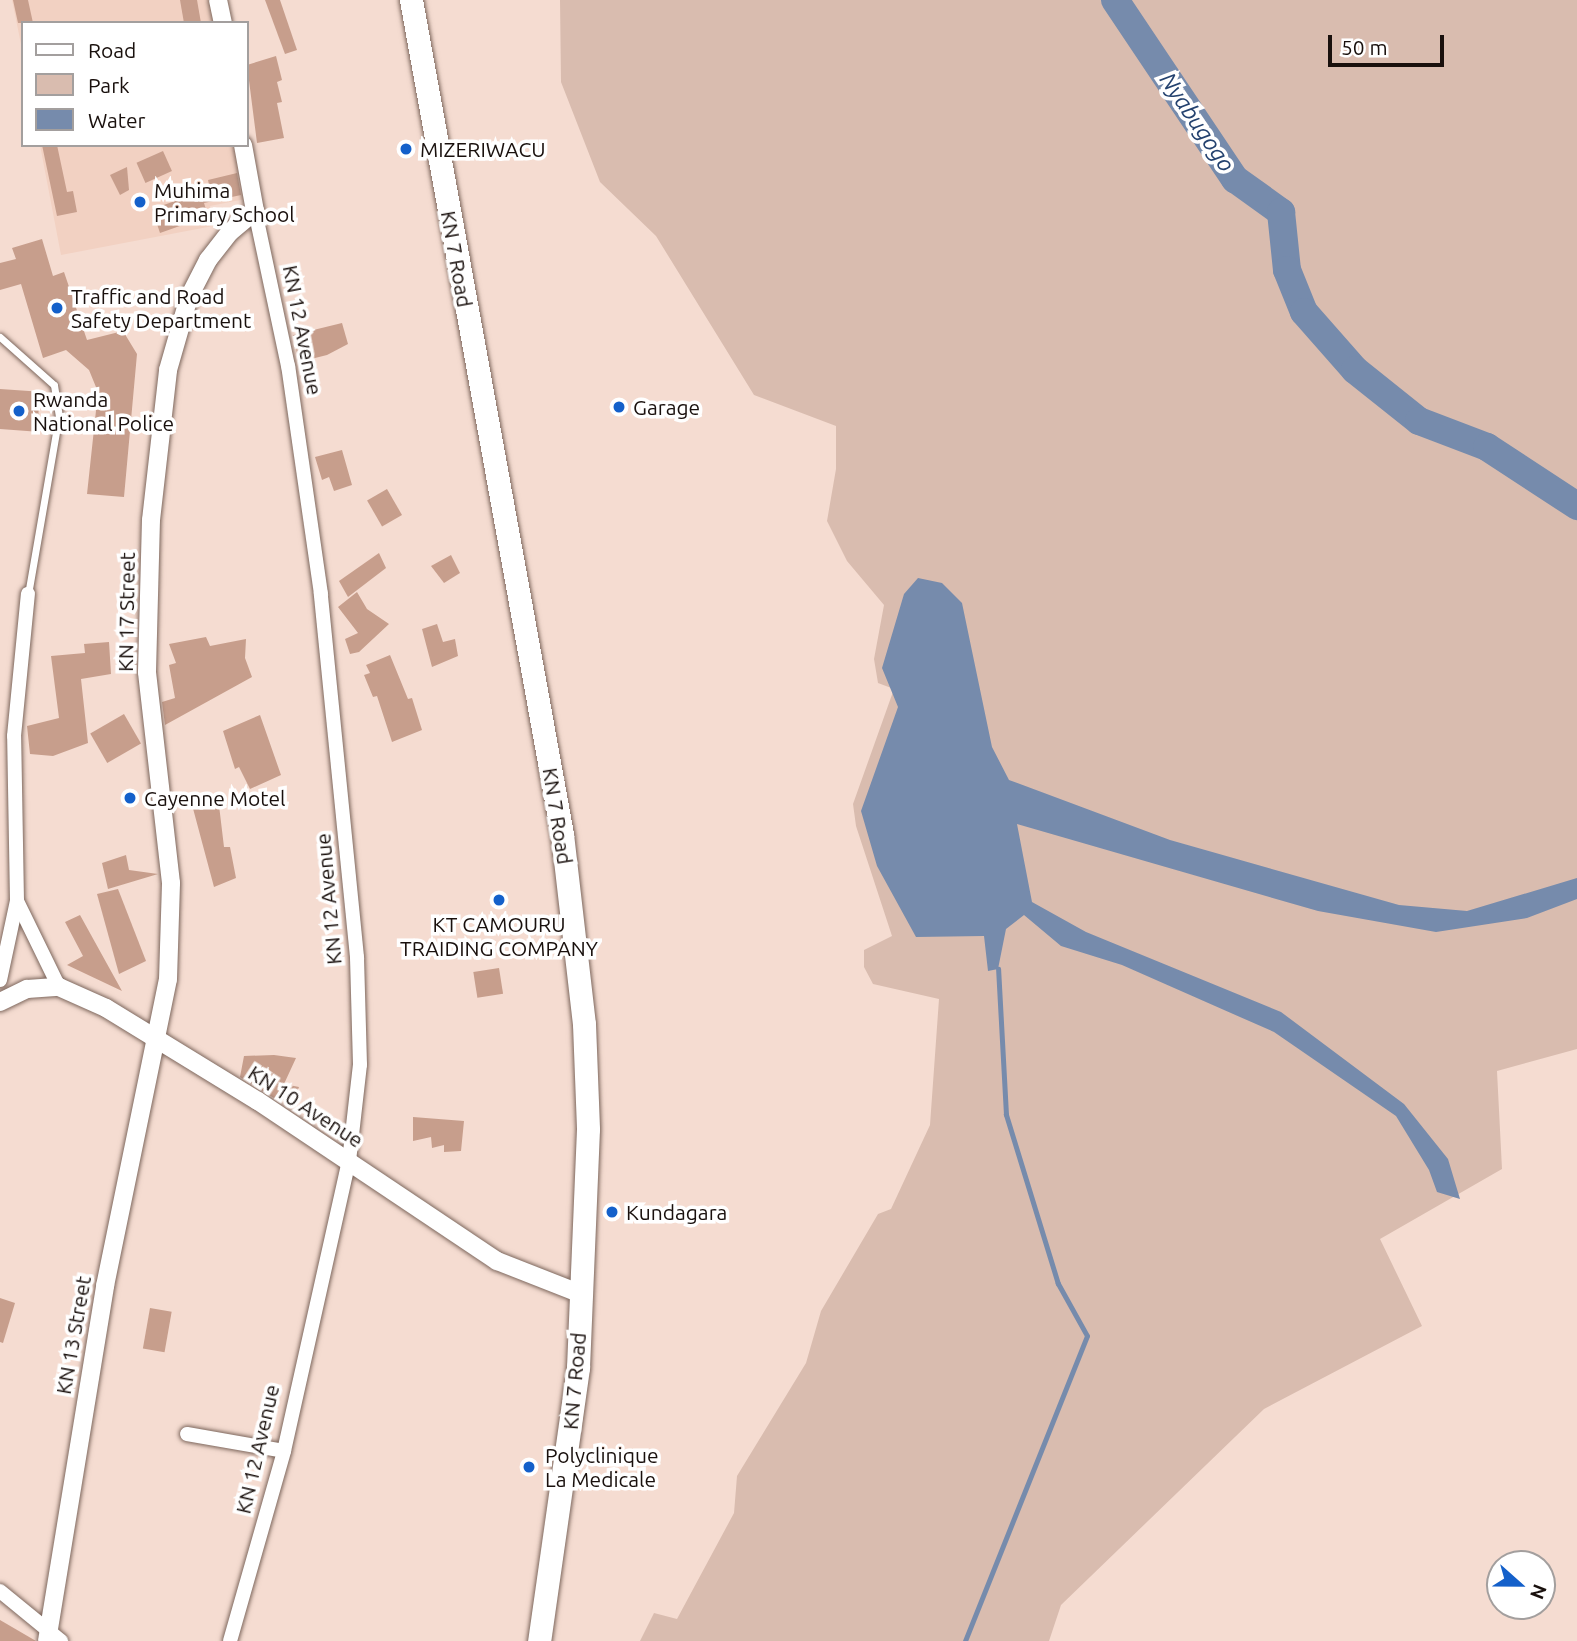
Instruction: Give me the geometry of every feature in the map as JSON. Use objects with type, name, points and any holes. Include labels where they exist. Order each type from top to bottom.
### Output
[{"type":"main road","name":"KN 7 Road","points":[[411,0],[575,920],[588,1129],[581,1294],[576,1381],[539,1641]]},
{"type":"street","points":[[218,0],[222,21]]},
{"type":"street","name":"KN 12 Avenue","points":[[230,1641],[284,1451],[349,1161],[360,1065],[348,852],[307,486],[288,366],[243,147]]},
{"type":"street","name":"KN 17 Street","points":[[159,1039],[168,979],[171,883],[147,672],[147,593],[168,370],[189,297],[208,260],[230,232],[255,211]]},
{"type":"street","points":[[0,980],[17,901],[14,736],[29,594]]},
{"type":"street","points":[[0,1002],[27,989],[59,987],[17,901]]},
{"type":"street","name":"KN 10 Avenue","points":[[59,987],[159,1039],[498,1261],[581,1294]]},
{"type":"street","name":"KN 13 Street","points":[[53,1638],[105,1286],[159,1039]]},
{"type":"street","points":[[187,1434],[284,1451]]},
{"type":"street","points":[[0,1591],[53,1638]]},
{"type":"lane","points":[[0,337],[54,385],[60,415],[29,594]]},
{"type":"shaded area","points":[[12,0],[212,0],[216,21],[21,21],[21,44]]},
{"type":"shaded area","name":"Muhima Primary School","points":[[40,147],[240,147],[250,198],[210,206],[213,226],[61,255]]},
{"type":"green space","points":[[560,0],[1577,0],[1577,1049],[1497,1071],[1502,1169],[1380,1239],[1422,1326],[1264,1409],[1061,1605],[1049,1641],[640,1641],[654,1613],[677,1619],[734,1513],[737,1476],[806,1363],[821,1311],[878,1214],[891,1209],[930,1125],[939,999],[873,984],[864,967],[864,950],[892,936],[856,826],[853,804],[894,689],[878,683],[874,659],[884,605],[847,561],[827,521],[836,469],[836,426],[754,395],[656,236],[600,182],[561,82]]},
{"type":"water","points":[[918,578],[942,583],[962,603],[992,747],[1009,780],[1170,840],[1399,905],[1467,911],[1577,878],[1577,899],[1527,918],[1436,932],[1318,911],[1017,824],[1032,902],[1086,932],[1281,1012],[1404,1104],[1448,1159],[1460,1199],[1437,1192],[1429,1170],[1396,1116],[1274,1032],[1122,965],[1061,946],[1024,915],[1006,929],[998,969],[988,971],[984,936],[916,937],[877,866],[861,811],[898,707],[882,668],[904,594]]},
{"type":"building","points":[[13,0],[28,0],[33,21],[18,23]]},
{"type":"building","points":[[180,0],[197,0],[201,21],[184,21]]},
{"type":"building","points":[[265,0],[280,0],[297,50],[285,54]]},
{"type":"building","points":[[276,56],[282,80],[277,82],[282,102],[277,103],[284,138],[257,143],[248,65]]},
{"type":"building","points":[[42,147],[57,147],[67,192],[73,191],[77,212],[57,216]]},
{"type":"building","points":[[163,151],[172,171],[145,183],[137,163]]},
{"type":"building","points":[[127,167],[129,190],[120,195],[110,175]]},
{"type":"building","points":[[237,173],[241,195],[204,203],[208,216],[160,233],[152,209],[210,189],[208,180]]},
{"type":"building","points":[[42,239],[53,276],[64,272],[87,340],[123,331],[137,354],[124,497],[87,494],[98,392],[89,370],[66,350],[43,358],[21,284],[0,290],[0,263],[16,259],[12,248]]},
{"type":"building","points":[[342,323],[348,344],[327,355],[299,362],[293,335]]},
{"type":"building","name":"Rwanda National Police","points":[[0,389],[40,392],[37,432],[0,429]]},
{"type":"building","points":[[342,450],[352,485],[334,491],[329,477],[322,480],[315,457]]},
{"type":"building","points":[[387,489],[402,515],[382,526],[367,501]]},
{"type":"building","points":[[379,553],[386,568],[348,597],[339,581]]},
{"type":"building","points":[[451,555],[460,573],[444,583],[431,566]]},
{"type":"building","points":[[357,592],[367,609],[389,624],[359,652],[350,654],[345,639],[358,633],[338,607]]},
{"type":"building","points":[[437,624],[443,642],[455,639],[458,656],[432,667],[422,629]]},
{"type":"building","points":[[206,637],[210,646],[246,639],[245,658],[252,677],[165,725],[162,702],[175,698],[169,665],[176,663],[169,644]]},
{"type":"building","points":[[109,642],[111,674],[81,679],[88,743],[53,756],[30,754],[27,726],[59,718],[51,656],[85,653],[84,644]]},
{"type":"building","points":[[390,655],[408,699],[412,698],[422,730],[392,742],[377,696],[373,697],[364,675],[370,673],[366,665]]},
{"type":"building","points":[[124,714],[141,743],[107,763],[90,734]]},
{"type":"building","points":[[260,715],[281,775],[250,789],[239,767],[235,769],[223,731]]},
{"type":"building","points":[[218,797],[224,847],[230,847],[236,878],[214,887],[191,801]]},
{"type":"building","points":[[126,855],[129,870],[158,874],[108,889],[102,863]]},
{"type":"building","points":[[118,889],[146,961],[119,974],[97,894]]},
{"type":"building","points":[[80,915],[122,991],[67,965],[83,956],[65,922]]},
{"type":"building","points":[[499,968],[503,994],[477,998],[473,972]]},
{"type":"building","points":[[274,1055],[296,1058],[284,1084],[299,1087],[293,1102],[274,1098],[240,1077],[244,1056]]},
{"type":"building","points":[[413,1117],[464,1121],[461,1151],[444,1152],[444,1145],[432,1148],[431,1137],[413,1141]]},
{"type":"building","points":[[0,1298],[15,1303],[3,1343],[0,1342]]},
{"type":"building","points":[[150,1308],[172,1312],[165,1352],[143,1348]]},
{"type":"building","points":[[0,1620],[36,1641],[0,1641]]},
{"type":"waterway","name":"Nyabugogo","points":[[1115,0],[1235,179],[1281,212],[1287,270],[1304,312],[1355,370],[1419,421],[1487,447],[1577,506]]},
{"type":"waterway","points":[[965,1641],[1087,1336],[1058,1284],[1006,1115],[998,969]]},
{"type":"place","name":"MIZERIWACU","points":[[406,149]]},
{"type":"place","name":"Muhima Primary School","points":[[140,202]]},
{"type":"place","name":"Traffic and Road Safety Department","points":[[57,308]]},
{"type":"place","name":"Garage","points":[[619,407]]},
{"type":"place","name":"Rwanda National Police","points":[[19,411]]},
{"type":"place","name":"Cayenne Motel","points":[[130,798]]},
{"type":"place","name":"KT CAMOURU TRAIDING COMPANY","points":[[499,900]]},
{"type":"place","name":"Kundagara","points":[[612,1212]]},
{"type":"place","name":"Polyclinique La Medicale","points":[[529,1467]]}]
